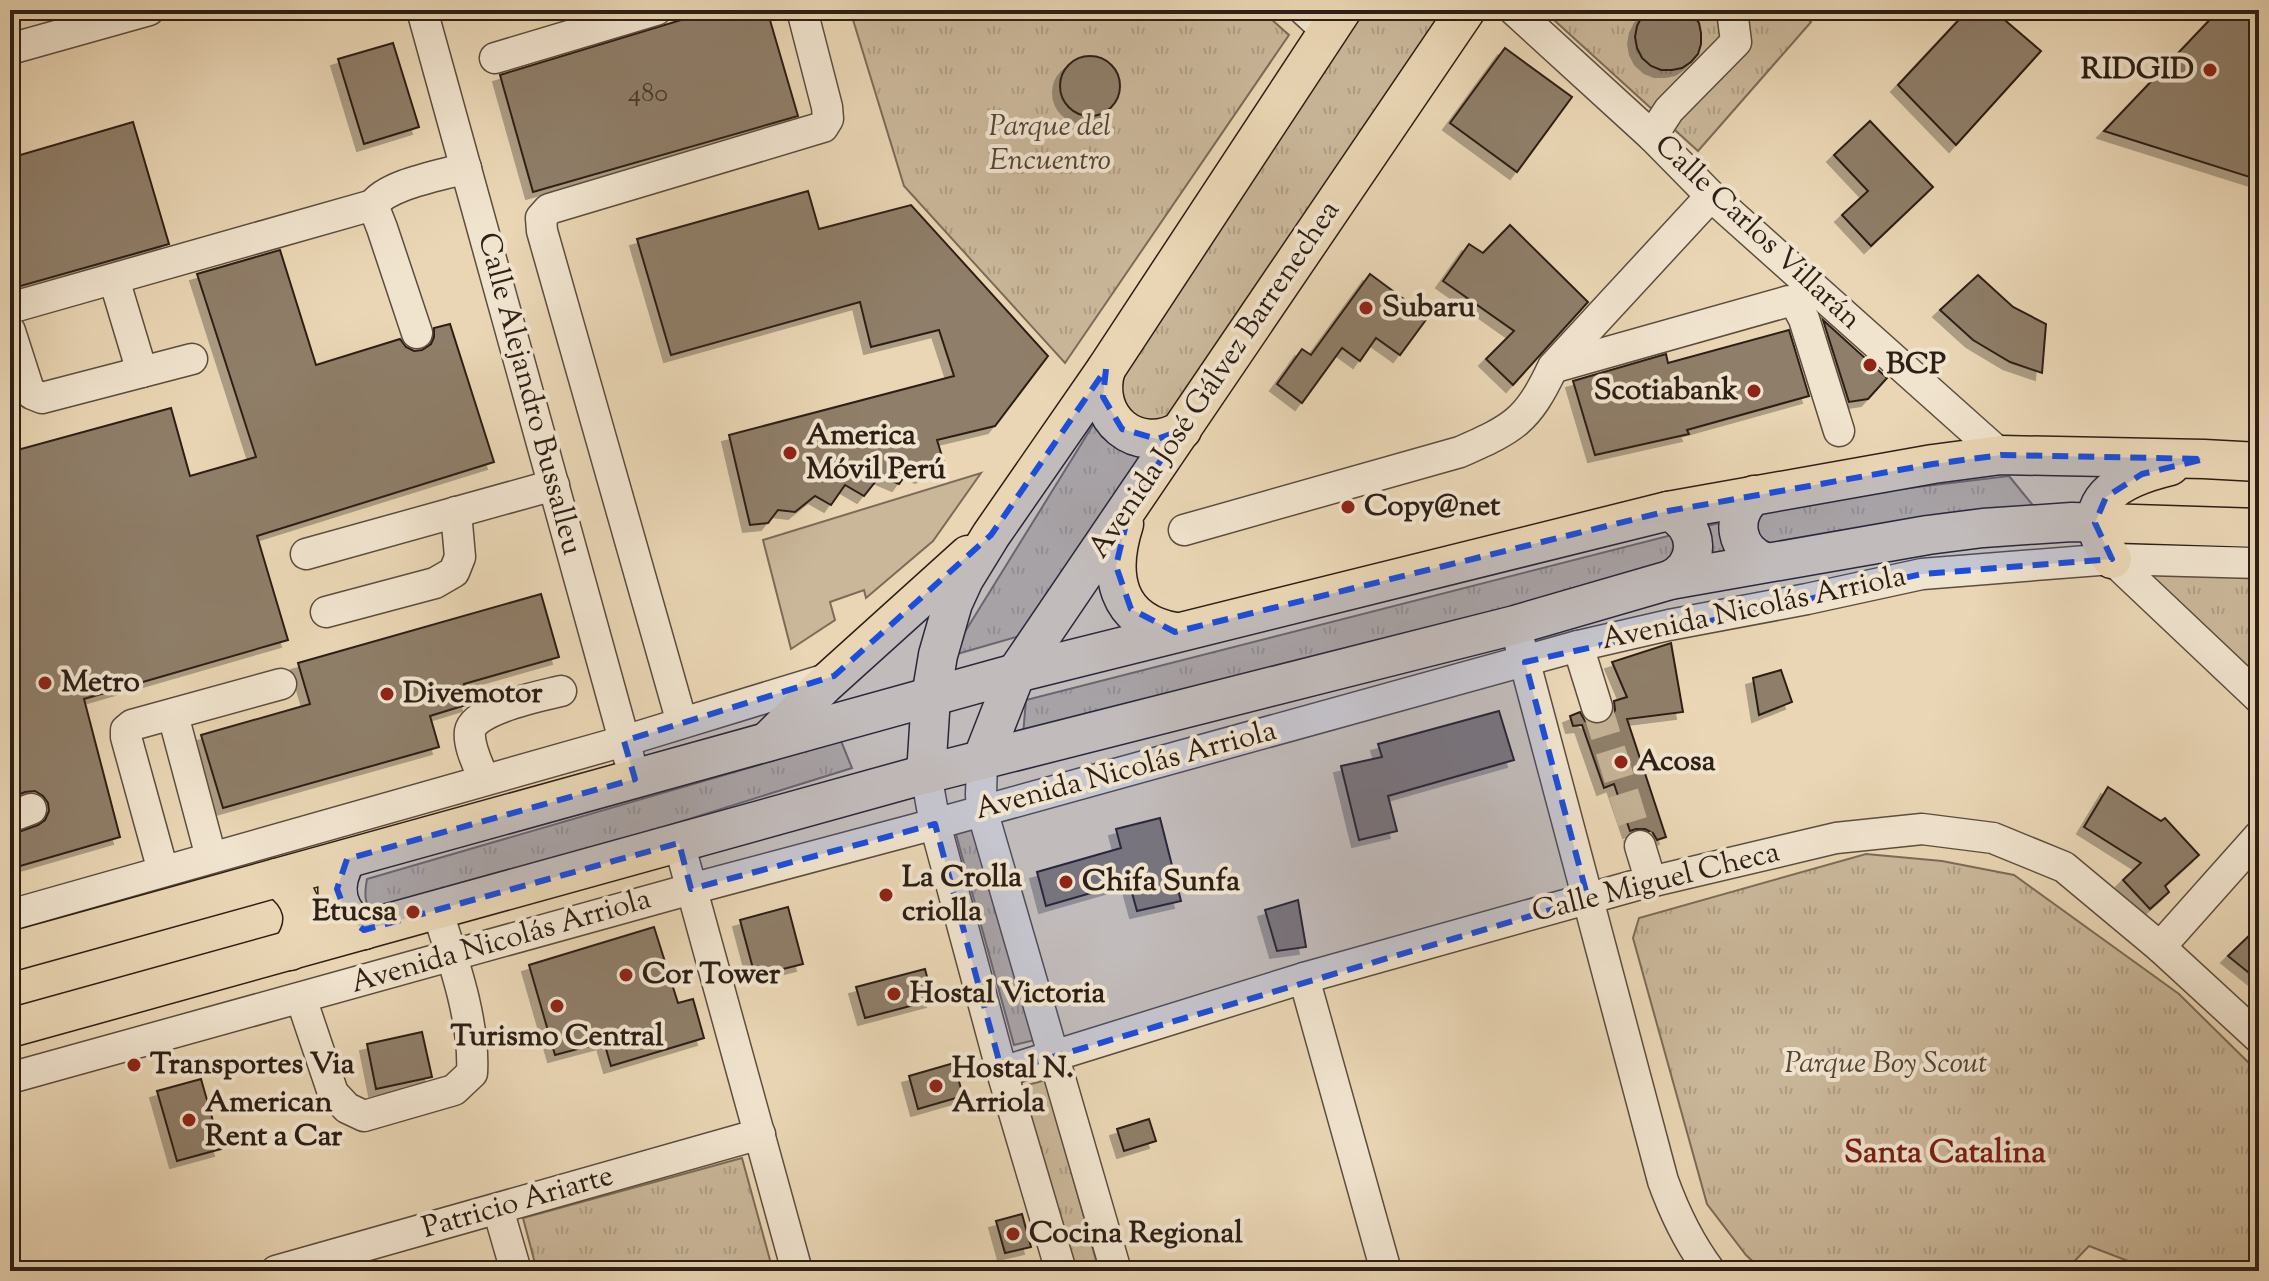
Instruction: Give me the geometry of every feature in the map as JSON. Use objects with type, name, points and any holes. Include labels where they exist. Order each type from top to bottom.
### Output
[{"type":"main road","name":"Avenida José Gálvez Barrenechea","points":[[982,760],[1016,673],[1466,10]]},
{"type":"main road","points":[[926,774],[931,697],[938,655],[953,603],[964,579],[1106,369],[1324,17]]},
{"type":"main road","points":[[1106,369],[1103,397],[1110,415],[1122,429],[1139,437],[1157,439],[1182,430]]},
{"type":"main road","points":[[12,934],[277,878],[1016,673],[1668,511],[1933,464],[2001,455],[2259,462]]},
{"type":"main road","points":[[2112,559],[2099,538],[2095,523],[2106,497],[2132,478],[2204,459]]},
{"type":"main road","points":[[1754,495],[1739,515],[1738,532],[1745,548],[1765,562]]},
{"type":"main road","points":[[1131,503],[1117,556],[1118,587],[1126,604],[1142,620],[1175,632]]},
{"type":"main road","points":[[1668,511],[1686,524],[1693,545],[1687,566],[1670,580]]},
{"type":"main road","name":"Avenida Nicolás Arriola","points":[[10,1028],[926,774],[1515,625],[1670,580],[1970,529],[2072,522],[2259,528]]},
{"type":"main road","points":[[765,743],[834,676],[991,535]]},
{"type":"main road","points":[[347,859],[338,878],[339,900],[348,918],[364,930]]},
{"type":"main road","points":[[277,878],[289,885],[302,908],[301,931],[290,951]]},
{"type":"street","points":[[10,49],[149,10]]},
{"type":"street","name":"Calle Alejandro Bussalleu","points":[[422,10],[635,779]]},
{"type":"street","points":[[495,58],[656,10]]},
{"type":"street","points":[[682,723],[542,231],[541,218],[549,209],[823,127],[828,119],[827,107],[802,10]]},
{"type":"street","name":"Calle Carlos Villarán","points":[[1514,10],[1652,136],[1711,196],[2001,455]]},
{"type":"street","points":[[1652,136],[1669,110],[1736,42],[1732,10]]},
{"type":"street","points":[[10,308],[373,205],[379,196],[398,187],[466,168]]},
{"type":"street","points":[[1184,530],[1460,452],[1517,423],[1543,390],[1553,367],[1711,196]]},
{"type":"street","points":[[373,205],[417,333]]},
{"type":"street","points":[[114,279],[142,372]]},
{"type":"street","points":[[1553,367],[1789,301],[1797,306],[1804,319],[1839,431]]},
{"type":"street","points":[[10,331],[28,387],[32,394],[42,398],[192,359]]},
{"type":"street","points":[[306,554],[554,485]]},
{"type":"street","points":[[326,612],[435,583],[454,572],[460,557],[456,512]]},
{"type":"street","points":[[2112,559],[2259,698]]},
{"type":"street","name":"Avenida Nicolás Arriola","points":[[10,1078],[1578,646],[1669,625],[1922,574],[2112,559],[2259,563]]},
{"type":"street","points":[[1515,625],[1663,1181],[1687,1239],[1710,1271]]},
{"type":"street","points":[[1578,646],[1597,707]]},
{"type":"street","points":[[12,934],[163,871],[624,741],[834,676]]},
{"type":"street","points":[[163,871],[126,730],[132,725],[281,684]]},
{"type":"street","points":[[484,780],[471,742],[470,729],[476,720],[498,708],[561,691]]},
{"type":"street","points":[[173,715],[211,857]]},
{"type":"street","points":[[982,760],[982,810],[1116,1271]]},
{"type":"street","points":[[926,774],[935,824],[1002,1072],[1061,1271]]},
{"type":"street","name":"Calle Miguel Checa","points":[[1002,1072],[1304,978],[1651,882],[1836,838],[1922,829],[1993,838],[2064,867],[2160,947],[2259,1038]]},
{"type":"street","points":[[2160,947],[2259,836]]},
{"type":"street","points":[[679,843],[797,1271]]},
{"type":"street","points":[[1640,846],[1651,882]]},
{"type":"street","points":[[301,998],[333,1093],[347,1108],[364,1116],[454,1090],[472,1073],[473,1049],[437,910]]},
{"type":"street","points":[[1304,978],[1386,1271]]},
{"type":"street","name":"Patricio Ariarte","points":[[276,1271],[760,1134]]},
{"type":"street","points":[[498,1209],[516,1271]]},
{"type":"highlighted area","points":[[1106,369],[1103,397],[1122,429],[1157,439],[1182,430],[1131,503],[1116,566],[1131,609],[1175,632],[1668,511],[1933,464],[2001,455],[2204,459],[2142,474],[2106,497],[2095,523],[2112,559],[1922,574],[1525,662],[1588,899],[1002,1072],[935,824],[691,889],[679,843],[364,930],[348,918],[337,889],[347,859],[635,779],[624,741],[834,676],[991,535]]},
{"type":"green space","name":"Parque del Encuentro","points":[[850,10],[1261,10],[1289,35],[1065,363],[904,186]]},
{"type":"green space","points":[[1350,10],[1447,10],[1023,635],[950,656]]},
{"type":"green space","points":[[1543,10],[1797,10],[1811,22],[1698,151]]},
{"type":"green space","points":[[981,473],[933,541],[866,598],[864,590],[830,602],[835,620],[791,649],[763,540]]},
{"type":"green space","points":[[2009,476],[2040,514],[1023,735],[1026,700],[1809,500]]},
{"type":"green space","points":[[2136,573],[2259,575],[2259,679]]},
{"type":"green space","points":[[841,741],[852,768],[376,917],[367,904],[367,879]]},
{"type":"green space","points":[[975,821],[1035,1040],[1014,1045],[954,827]]},
{"type":"green space","name":"Parque Boy Scout","points":[[1866,854],[1942,861],[2014,875],[2179,994],[2259,1073],[2259,1271],[2154,1271],[2089,1246],[2065,1271],[1763,1271],[1746,1255],[1707,1204],[1633,938],[1639,918]]},
{"type":"green space","points":[[1046,1080],[1099,1271],[1071,1271],[1020,1087]]},
{"type":"green space","points":[[742,1158],[773,1271],[537,1271],[523,1218]]},
{"type":"building","points":[[714,10],[767,10],[798,116],[533,192],[500,75]]},
{"type":"building","points":[[1649,10],[1687,10],[1692,14],[1699,23],[1701,44],[1691,62],[1682,68],[1661,70],[1642,58],[1635,37],[1642,16]]},
{"type":"building","points":[[1968,10],[1993,10],[2041,51],[1956,145],[1898,85]]},
{"type":"building","name":"RIDGID","points":[[2219,10],[2259,10],[2259,180],[2104,131]]},
{"type":"building","points":[[393,43],[419,127],[364,144],[338,59]]},
{"type":"building","points":[[1505,48],[1572,97],[1517,172],[1450,123]]},
{"type":"building","points":[[1090,56],[1111,65],[1120,86],[1111,107],[1090,116],[1069,107],[1060,86],[1069,65]]},
{"type":"building","points":[[1870,121],[1933,187],[1871,246],[1842,215],[1868,191],[1834,155]]},
{"type":"building","points":[[133,122],[169,244],[10,289],[10,158]]},
{"type":"building","points":[[808,191],[819,229],[911,205],[1048,356],[995,426],[937,440],[944,463],[922,476],[909,470],[899,484],[880,476],[864,496],[845,485],[831,505],[815,496],[795,512],[778,510],[768,523],[750,525],[729,435],[954,376],[939,330],[871,347],[860,302],[671,355],[637,239]]},
{"type":"building","points":[[1510,225],[1588,302],[1513,385],[1486,359],[1514,331],[1443,281],[1469,244],[1483,253]]},
{"type":"building","points":[[280,250],[316,365],[400,339],[414,351],[422,350],[431,344],[434,328],[450,324],[494,462],[257,536],[288,640],[84,699],[120,837],[10,869],[10,835],[38,825],[45,820],[49,811],[48,803],[35,791],[10,798],[10,452],[171,408],[190,476],[256,457],[197,274]]},
{"type":"building","points":[[1370,274],[1428,317],[1400,355],[1376,338],[1360,361],[1342,348],[1302,403],[1277,384],[1302,349],[1311,355]]},
{"type":"building","points":[[1978,275],[2013,307],[2046,324],[2042,373],[2010,362],[1973,340],[1940,310]]},
{"type":"building","points":[[1823,320],[1887,378],[1868,399],[1849,402]]},
{"type":"building","points":[[1789,330],[1809,396],[1687,430],[1689,434],[1595,455],[1573,381],[1666,354],[1668,363]]},
{"type":"building","name":"Divemotor","points":[[541,594],[559,657],[464,684],[469,704],[430,716],[439,747],[223,808],[201,735],[310,704],[298,663]]},
{"type":"building","points":[[1671,643],[1683,712],[1627,719],[1666,837],[1657,840],[1653,833],[1645,829],[1630,831],[1614,784],[1604,788],[1582,725],[1573,726],[1570,716],[1580,712],[1585,721],[1594,725],[1610,720],[1615,710],[1614,701],[1627,697],[1612,662]]},
{"type":"building","points":[[1781,670],[1792,702],[1759,715],[1753,678]]},
{"type":"building","points":[[1499,711],[1514,760],[1388,796],[1397,831],[1359,840],[1341,766],[1382,757],[1378,744]]},
{"type":"building","points":[[2108,787],[2161,821],[2165,818],[2199,855],[2165,886],[2169,892],[2150,909],[2123,880],[2141,863],[2084,827]]},
{"type":"building","points":[[1160,818],[1181,901],[1137,911],[1129,882],[1046,906],[1037,872],[1121,848],[1116,829]]},
{"type":"building","points":[[1298,900],[1306,947],[1277,951],[1265,910]]},
{"type":"building","points":[[788,907],[803,964],[755,976],[740,920]]},
{"type":"building","points":[[2259,926],[2259,981],[2228,956]]},
{"type":"building","name":"Cor Tower","points":[[654,927],[678,1003],[693,999],[704,1038],[611,1066],[604,1042],[555,1055],[529,965]]},
{"type":"building","name":"Hostal Victoria","points":[[925,969],[933,1000],[865,1018],[856,987]]},
{"type":"building","points":[[422,1032],[432,1077],[376,1089],[367,1044]]},
{"type":"building","name":"Hostal N. Arriola","points":[[954,1063],[963,1096],[918,1109],[909,1076]]},
{"type":"building","name":"American Rent a Car","points":[[201,1079],[221,1149],[177,1161],[157,1091]]},
{"type":"building","points":[[1149,1119],[1156,1141],[1124,1151],[1117,1129]]},
{"type":"building","name":"Cocina Regional","points":[[1022,1214],[1031,1247],[1005,1253],[996,1221]]},
{"type":"tunnel","points":[[1597,707],[1640,846]]},
{"type":"place","name":"RIDGID","points":[[2210,70]]},
{"type":"place","name":"Subaru","points":[[1366,308]]},
{"type":"place","name":"BCP","points":[[1870,365]]},
{"type":"place","name":"Scotiabank","points":[[1754,391]]},
{"type":"place","name":"America Móvil Perú","points":[[790,453]]},
{"type":"place","name":"Copy@net","points":[[1348,507]]},
{"type":"place","name":"Metro","points":[[45,683]]},
{"type":"place","name":"Divemotor","points":[[387,694]]},
{"type":"place","name":"Acosa","points":[[1621,762]]},
{"type":"place","name":"Chifa Sunfa","points":[[1066,882]]},
{"type":"place","name":"La Crolla criolla","points":[[886,895]]},
{"type":"place","name":"Etucsa","points":[[413,912]]},
{"type":"place","name":"Cor Tower","points":[[626,975]]},
{"type":"place","name":"Hostal Victoria","points":[[894,994]]},
{"type":"place","name":"Turismo Central","points":[[557,1006]]},
{"type":"place","name":"Transportes Via","points":[[134,1065]]},
{"type":"place","name":"Hostal N. Arriola","points":[[936,1086]]},
{"type":"place","name":"American Rent a Car","points":[[189,1120]]},
{"type":"place","name":"Cocina Regional","points":[[1013,1234]]},
{"type":"district","name":"Santa Catalina","points":[[1945,1154]]}]
